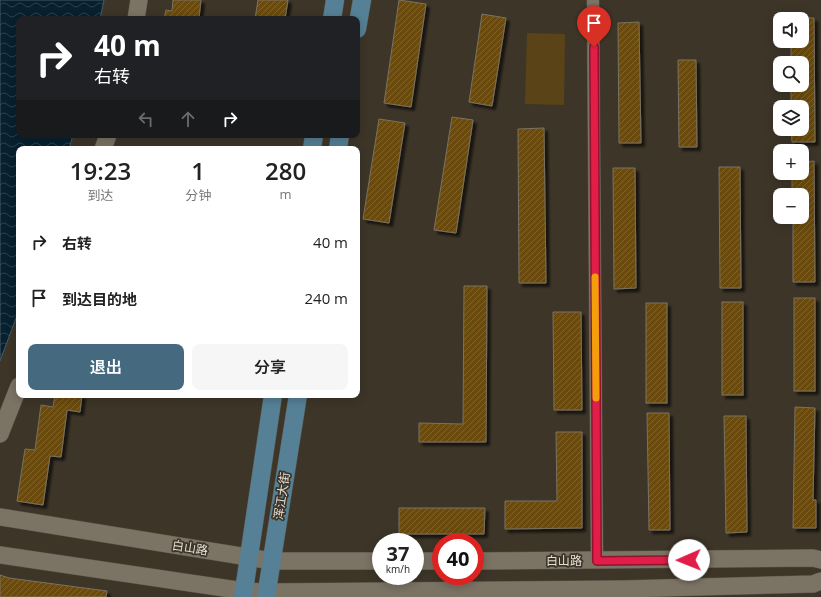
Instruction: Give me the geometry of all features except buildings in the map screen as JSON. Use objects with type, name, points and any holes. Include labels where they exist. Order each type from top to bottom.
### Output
[{"type":"main road","points":[[332,16],[335,0]]},
{"type":"main road","points":[[359,16],[362,0]]},
{"type":"main road","name":"浑江大街","points":[[244,594],[248,558],[274,398]]},
{"type":"main road","name":"浑江大街","points":[[267,594],[298,398]]},
{"type":"street","points":[[136,16],[139,0]]},
{"type":"street","points":[[593,0],[597,561]]},
{"type":"street","points":[[0,434],[16,394]]},
{"type":"street","name":"白山路","points":[[0,517],[272,561],[372,561]]},
{"type":"street","points":[[0,554],[244,594],[624,593],[813,584],[821,581]]},
{"type":"street","name":"白山路","points":[[484,561],[813,558],[821,560]]},
{"type":"shaded area","points":[[527,33],[565,34],[564,105],[525,104]]},
{"type":"water","points":[[0,0],[104,0],[101,16],[16,16],[16,138],[72,138],[70,146],[16,146],[16,318],[0,361]]},
{"type":"slow traffic","points":[[595,277],[596,398]]},
{"type":"route","points":[[594,47],[597,561],[689,560]]}]
